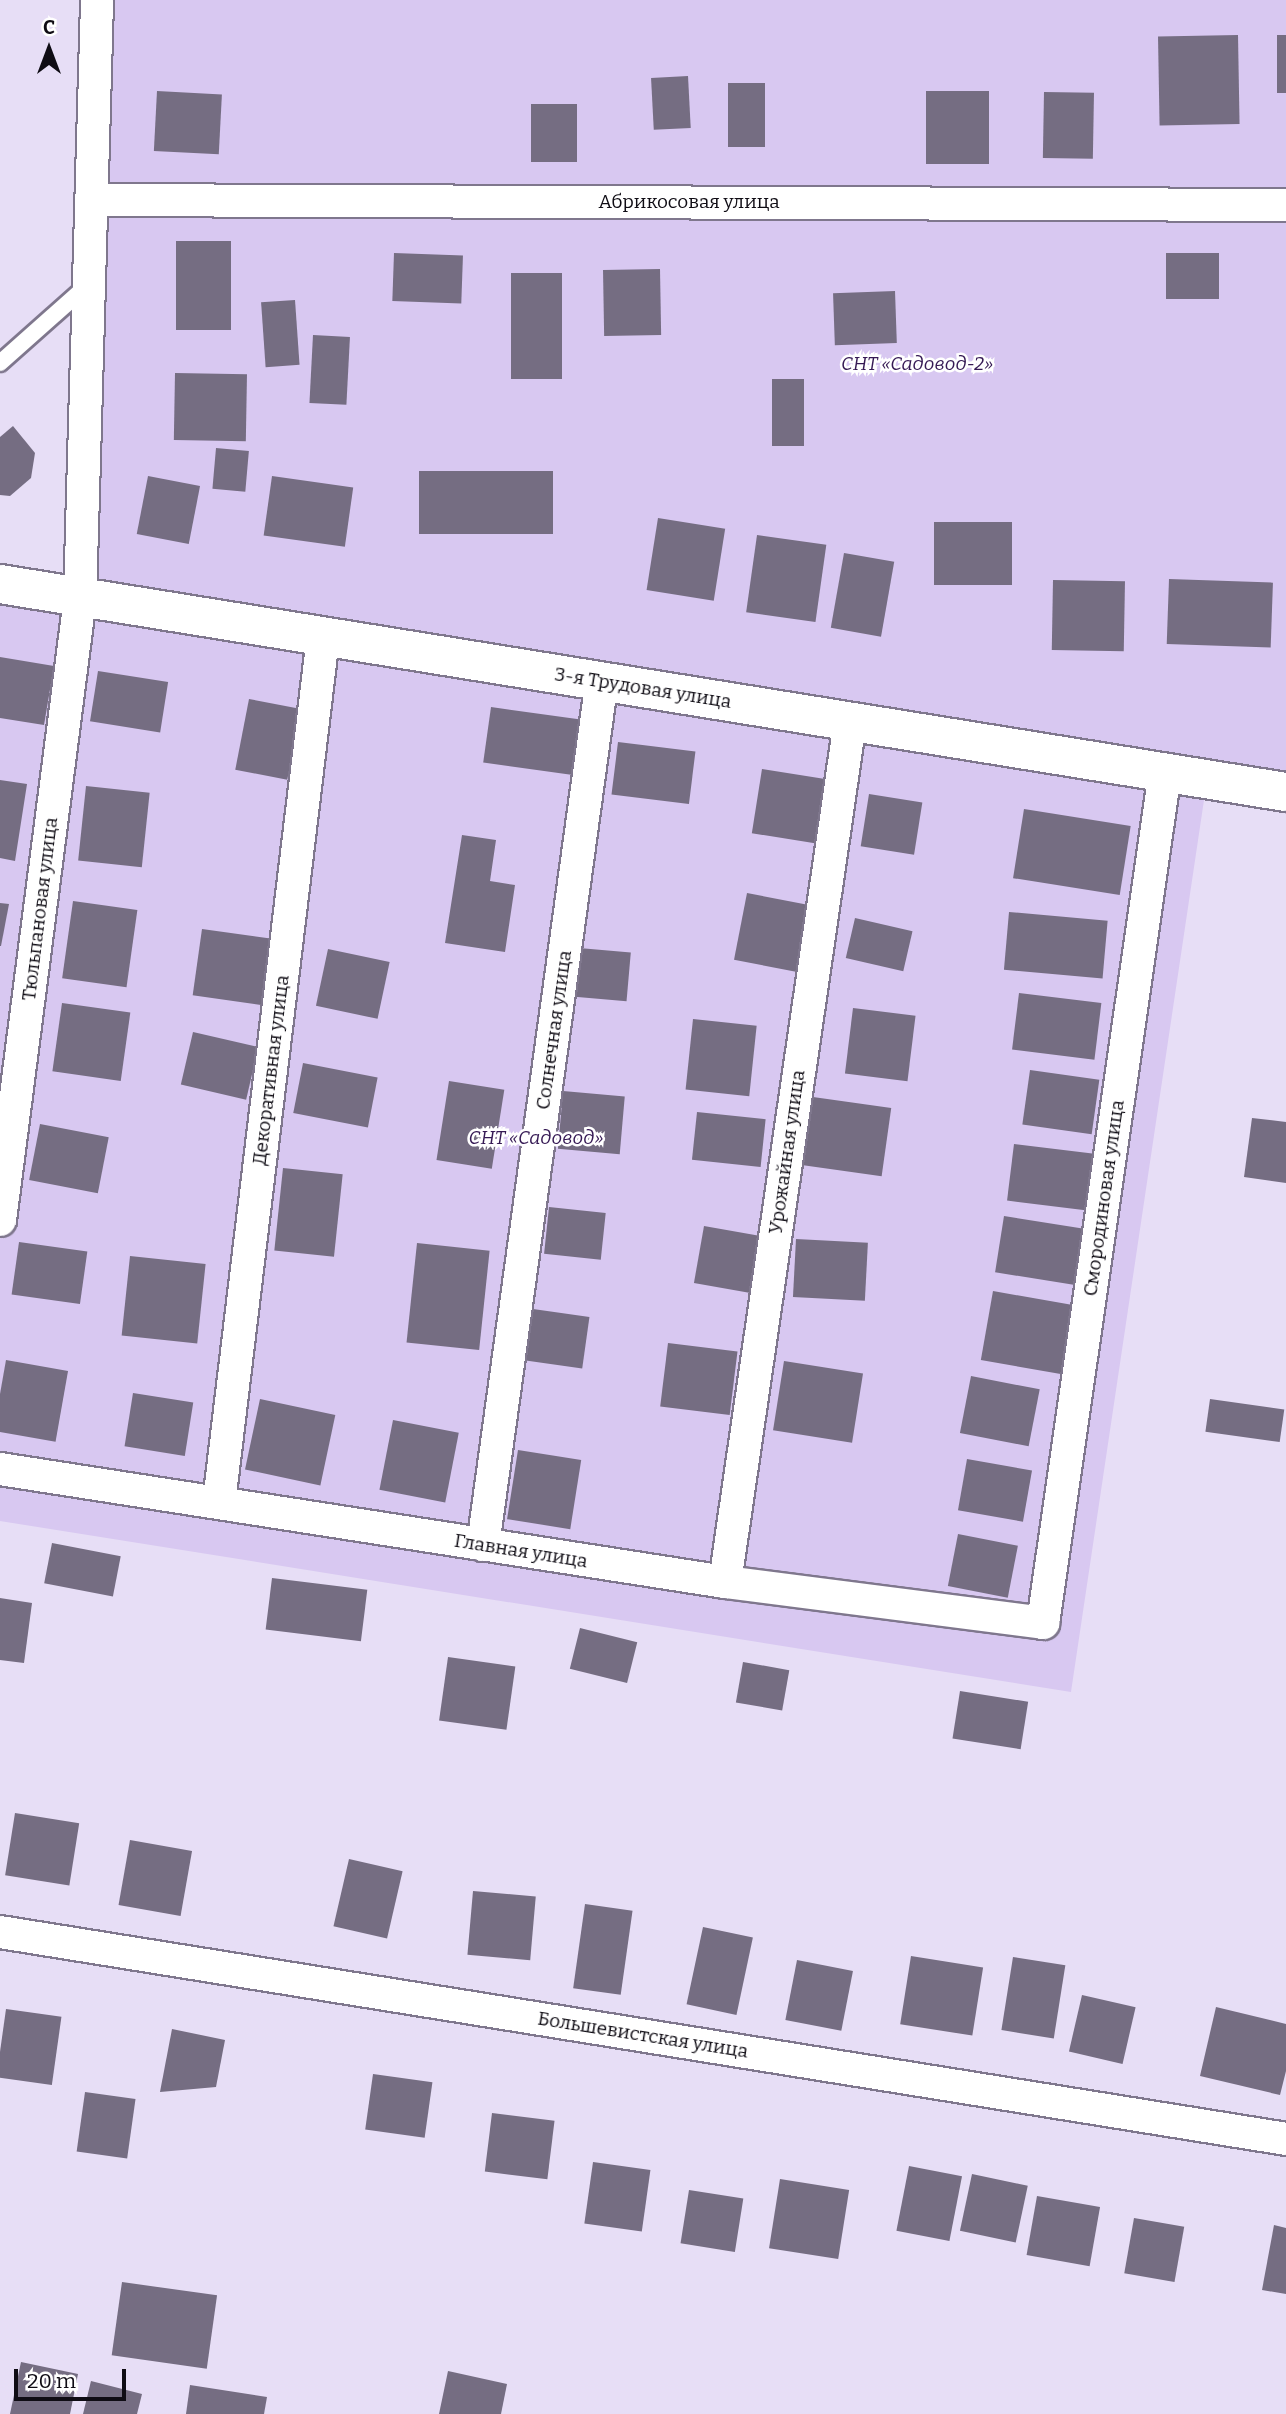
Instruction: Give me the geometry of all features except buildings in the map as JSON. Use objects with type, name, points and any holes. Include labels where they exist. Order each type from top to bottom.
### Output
[{"type":"street","name":"Тюльпановая улица","points":[[0,1220],[80,599],[97,0]]},
{"type":"street","name":"Абрикосовая улица","points":[[92,200],[1286,205]]},
{"type":"street","name":"3-я Трудовая улица","points":[[0,584],[1286,792]]},
{"type":"street","name":"Декоративная улица","points":[[219,1502],[323,638]]},
{"type":"street","name":"Солнечная улица","points":[[483,1545],[602,680]]},
{"type":"street","name":"Урожайная улица","points":[[724,1582],[850,722]]},
{"type":"street","name":"Смородиновая улица","points":[[1043,1623],[1165,772]]},
{"type":"street","name":"Главная улица","points":[[0,1469],[724,1582],[1043,1623]]},
{"type":"street","name":"Большевистская улица","points":[[0,1932],[1286,2139]]},
{"type":"lane","points":[[0,363],[90,284]]},
{"type":"green space","points":[[91,0],[1286,0],[1286,792],[1207,780],[1071,1692],[0,1521],[0,587],[79,599]]},
{"type":"park label","name":"СНТ «Садовод-2»","points":[[917,364]]},
{"type":"park label","name":"СНТ «Садовод»","points":[[536,1138]]}]
